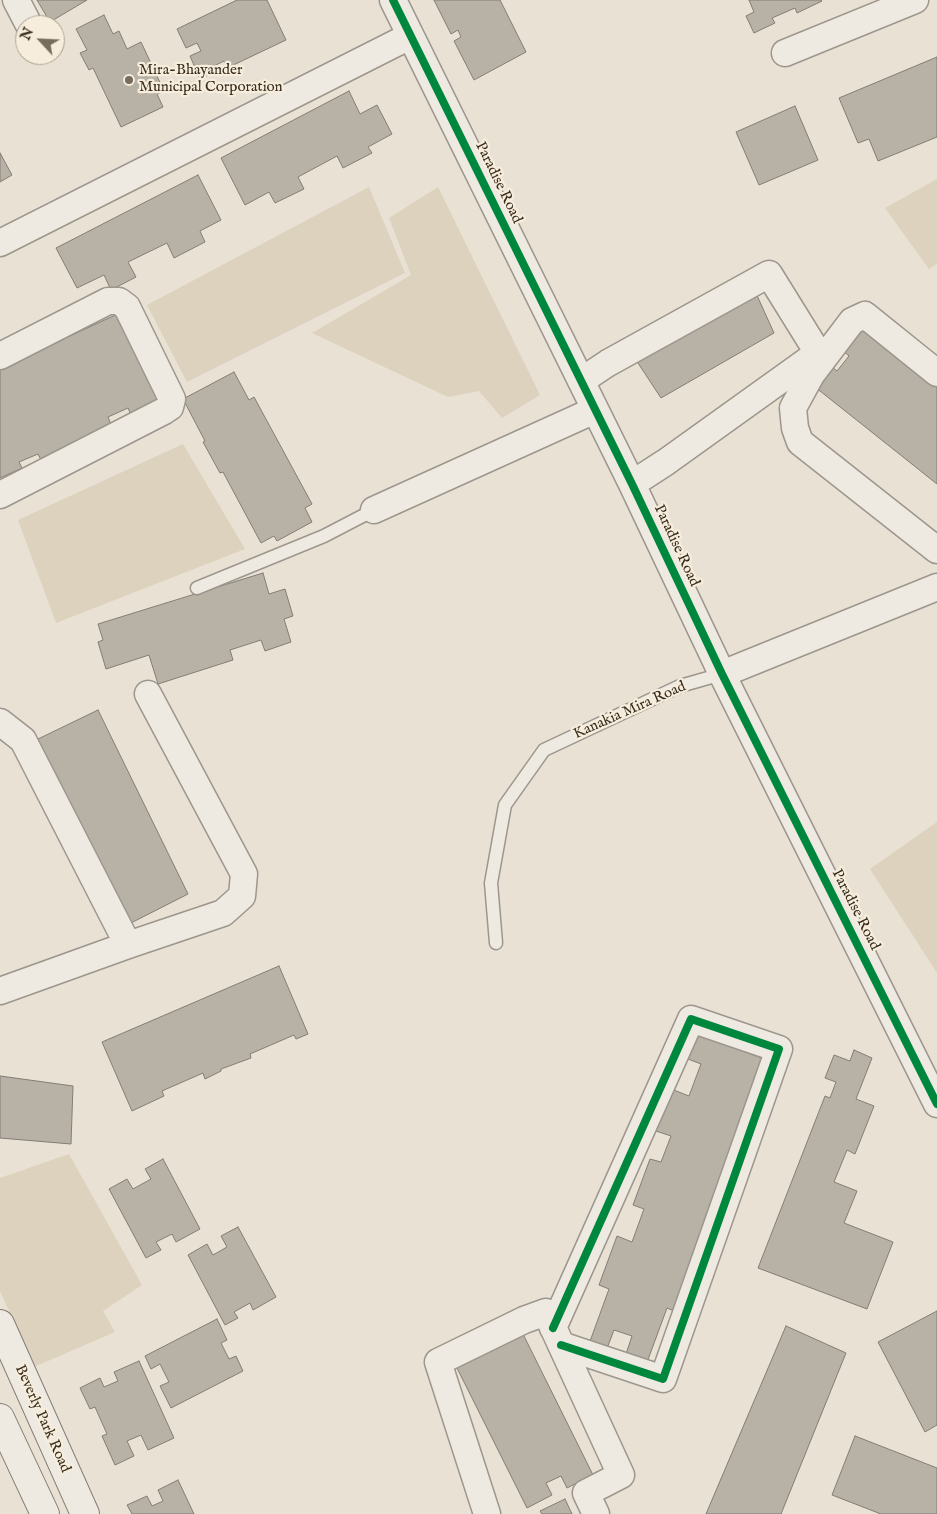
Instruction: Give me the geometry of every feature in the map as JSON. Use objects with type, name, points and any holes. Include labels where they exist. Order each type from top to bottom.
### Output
[{"type":"main road","name":"Beverly Park Road","points":[[0,1324],[85,1514]]},
{"type":"main road","points":[[0,1418],[45,1514]]},
{"type":"street","points":[[16,0],[24,15]]},
{"type":"street","name":"Paradise Road","points":[[392,0],[632,484],[722,674],[937,1104]]},
{"type":"street","points":[[785,53],[860,10],[915,0]]},
{"type":"street","points":[[0,243],[410,36]]},
{"type":"street","points":[[581,380],[608,362],[769,274],[818,353],[666,462],[632,484]]},
{"type":"street","points":[[0,356],[108,301],[119,301],[127,307],[172,399],[170,407],[164,411],[0,495]]},
{"type":"street","points":[[934,541],[800,442],[795,428],[793,408],[811,375],[852,321],[865,315],[937,373]]},
{"type":"street","points":[[374,510],[595,410]]},
{"type":"street","name":"Kanakia Mira Road","points":[[722,674],[937,587]]},
{"type":"street","points":[[0,991],[223,913],[242,896],[244,874],[148,694]]},
{"type":"street","points":[[0,722],[23,740],[128,945]]},
{"type":"street","points":[[691,1019],[779,1049],[663,1379],[557,1336],[691,1019]]},
{"type":"street","points":[[487,1514],[438,1362],[524,1320],[546,1312],[621,1475],[586,1493],[596,1514]]},
{"type":"lane","points":[[197,588],[324,536],[374,510]]},
{"type":"lane","name":"Kanakia Mira Road","points":[[496,943],[491,883],[505,805],[544,750],[680,686],[722,674]]},
{"type":"shaded area","points":[[937,179],[937,264],[929,269],[885,208]]},
{"type":"shaded area","points":[[369,187],[405,273],[187,382],[147,305]]},
{"type":"shaded area","points":[[438,187],[540,395],[502,418],[479,391],[448,397],[312,333],[411,275],[389,218]]},
{"type":"shaded area","points":[[183,444],[245,549],[56,623],[18,520]]},
{"type":"shaded area","points":[[937,822],[937,973],[870,869]]},
{"type":"shaded area","points":[[69,1154],[142,1285],[103,1311],[115,1332],[34,1367],[0,1291],[0,1178]]},
{"type":"building","points":[[37,0],[87,0],[62,15],[46,15]]},
{"type":"building","points":[[237,0],[267,0],[286,40],[227,68],[224,61],[214,66],[217,71],[200,79],[190,56],[201,51],[197,43],[186,48],[177,29]]},
{"type":"building","points":[[434,0],[500,0],[526,52],[474,80],[454,41],[461,37],[458,30],[451,34]]},
{"type":"building","points":[[749,0],[822,1],[797,13],[795,8],[772,18],[775,23],[754,33],[746,16],[754,12]]},
{"type":"building","name":"Mira-Bhayander Municipal Corporation","points":[[104,15],[113,34],[119,31],[127,49],[141,42],[164,91],[157,94],[163,107],[121,127],[93,68],[89,70],[80,53],[87,50],[76,29]]},
{"type":"building","points":[[937,57],[937,137],[878,161],[869,139],[858,143],[839,98]]},
{"type":"building","points":[[349,91],[360,114],[377,105],[392,134],[368,147],[372,153],[343,168],[337,156],[298,177],[304,189],[275,203],[269,192],[245,205],[221,158]]},
{"type":"building","points":[[795,106],[818,160],[759,185],[736,132]]},
{"type":"building","points":[[0,153],[12,175],[0,182]]},
{"type":"building","points":[[198,175],[221,220],[200,231],[205,242],[174,258],[167,243],[128,262],[136,277],[111,290],[104,275],[77,288],[56,248]]},
{"type":"building","points":[[755,291],[774,333],[661,398],[636,360]]},
{"type":"building","points":[[122,312],[163,403],[132,417],[128,408],[108,417],[112,427],[41,460],[38,454],[19,462],[22,468],[0,478],[0,368]]},
{"type":"building","points":[[858,323],[937,386],[937,484],[810,383],[827,363],[837,371],[849,356],[839,347]]},
{"type":"building","points":[[234,372],[249,400],[254,397],[312,504],[305,508],[312,522],[277,541],[274,536],[261,543],[223,472],[220,473],[203,442],[205,441],[183,399]]},
{"type":"building","points":[[263,573],[269,594],[285,589],[293,616],[284,619],[291,642],[265,651],[261,640],[230,650],[233,660],[158,684],[149,655],[106,669],[98,642],[103,640],[98,624]]},
{"type":"building","points":[[98,710],[188,894],[127,925],[36,740]]},
{"type":"building","points":[[279,966],[308,1034],[296,1039],[294,1035],[250,1054],[251,1058],[221,1069],[221,1071],[205,1079],[203,1073],[162,1091],[164,1096],[132,1111],[102,1042]]},
{"type":"building","points":[[697,1034],[767,1060],[674,1311],[667,1308],[646,1365],[625,1357],[632,1336],[614,1330],[606,1351],[589,1344],[609,1289],[599,1285],[617,1236],[632,1242],[644,1209],[633,1205],[650,1159],[661,1162],[671,1136],[650,1129],[666,1087],[689,1096],[701,1064],[688,1059]]},
{"type":"building","points":[[854,1050],[872,1058],[856,1099],[874,1106],[855,1154],[847,1150],[834,1182],[857,1191],[844,1223],[893,1242],[867,1309],[758,1268],[825,1096],[830,1098],[836,1082],[825,1078],[834,1055],[850,1061]]},
{"type":"building","points":[[0,1076],[73,1086],[71,1144],[0,1138]]},
{"type":"building","points":[[163,1159],[200,1229],[176,1242],[172,1234],[156,1242],[161,1250],[146,1258],[109,1189],[127,1179],[133,1189],[151,1179],[145,1169]]},
{"type":"building","points":[[238,1227],[276,1297],[253,1310],[250,1303],[234,1312],[238,1318],[225,1325],[188,1255],[207,1244],[213,1255],[227,1247],[221,1236]]},
{"type":"building","points":[[937,1311],[937,1425],[925,1432],[878,1342]]},
{"type":"building","points":[[217,1319],[227,1340],[221,1343],[229,1359],[236,1356],[243,1371],[171,1408],[160,1386],[169,1382],[160,1364],[151,1369],[145,1356]]},
{"type":"building","points":[[786,1326],[846,1353],[781,1514],[706,1514]]},
{"type":"building","points":[[521,1330],[593,1475],[567,1488],[561,1476],[546,1483],[552,1495],[527,1508],[455,1364]]},
{"type":"building","points":[[139,1361],[174,1438],[148,1450],[141,1435],[127,1441],[134,1456],[115,1465],[102,1436],[107,1434],[95,1407],[90,1409],[80,1388],[100,1378],[104,1387],[118,1381],[114,1372]]},
{"type":"building","points":[[855,1436],[937,1468],[937,1514],[881,1514],[832,1495]]},
{"type":"building","points":[[178,1480],[194,1514],[132,1514],[127,1505],[147,1496],[152,1506],[163,1501],[158,1490]]},
{"type":"building","points":[[565,1499],[572,1514],[542,1514],[540,1511]]},
{"type":"cycle path","points":[[393,0],[632,484],[722,674],[937,1104]]},
{"type":"cycle path","points":[[553,1328],[691,1019],[779,1049],[663,1379],[561,1345]]},
{"type":"place","name":"Mira-Bhayander Municipal Corporation","points":[[129,80]]}]
